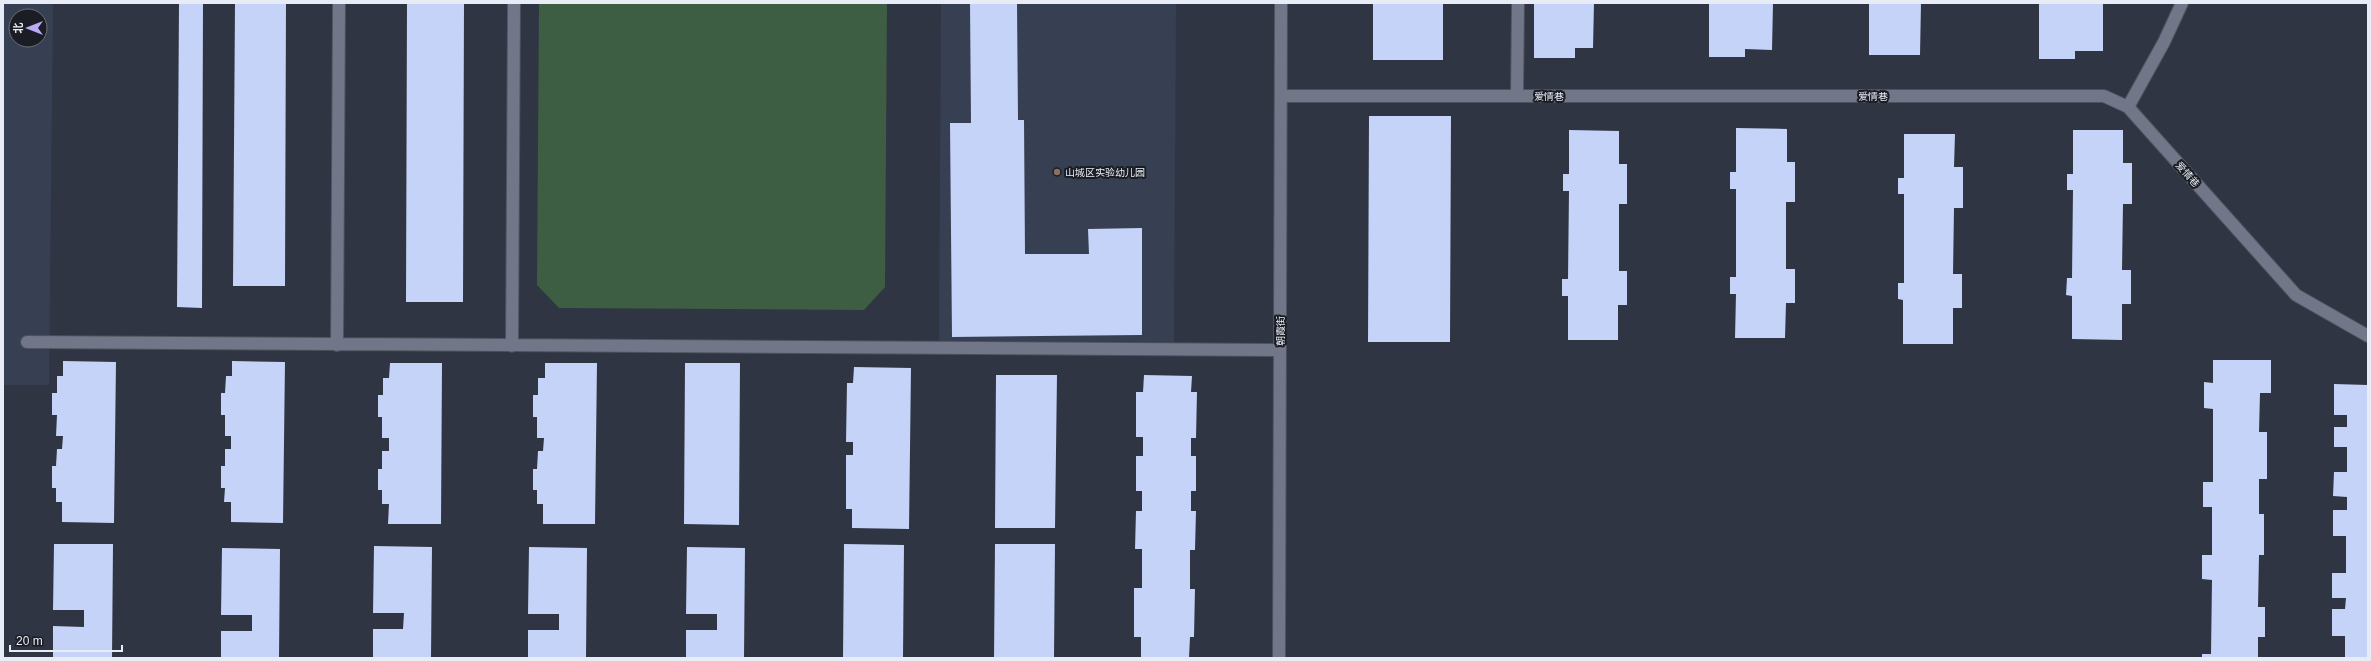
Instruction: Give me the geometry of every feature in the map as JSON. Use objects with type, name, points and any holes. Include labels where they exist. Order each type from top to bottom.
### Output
[{"type":"street","points":[[337,344],[339,3]]},
{"type":"street","points":[[512,346],[514,3]]},
{"type":"street","name":"朝霞街","points":[[1279,658],[1281,3]]},
{"type":"street","points":[[1517,96],[1518,3]]},
{"type":"street","points":[[2128,107],[2164,42],[2182,3]]},
{"type":"street","name":"爱情巷","points":[[1281,96],[2104,96],[2128,107],[2296,295],[2368,336]]},
{"type":"street","points":[[27,342],[1280,350]]},
{"type":"shaded area","points":[[3,3],[53,3],[49,385],[3,385]]},
{"type":"shaded area","name":"山城区实验幼儿园","points":[[941,3],[1176,3],[1174,342],[939,341]]},
{"type":"green space","points":[[539,3],[887,3],[885,287],[864,310],[559,308],[537,285]]},
{"type":"building","points":[[179,3],[203,3],[202,308],[177,307]]},
{"type":"building","points":[[235,3],[286,3],[285,286],[233,286]]},
{"type":"building","points":[[407,3],[464,3],[463,302],[406,302]]},
{"type":"building","points":[[970,3],[1017,3],[1018,120],[1024,120],[1025,254],[1089,254],[1088,229],[1142,228],[1142,335],[952,337],[950,123],[971,123]]},
{"type":"building","points":[[1373,3],[1443,3],[1443,60],[1373,60]]},
{"type":"building","points":[[1534,3],[1594,3],[1593,48],[1575,48],[1575,58],[1534,58]]},
{"type":"building","points":[[1709,3],[1773,3],[1772,50],[1745,49],[1745,57],[1709,57]]},
{"type":"building","points":[[1869,3],[1921,3],[1920,55],[1869,55]]},
{"type":"building","points":[[2039,3],[2103,3],[2103,51],[2075,51],[2075,59],[2039,59]]},
{"type":"building","points":[[1369,116],[1451,116],[1450,342],[1368,342]]},
{"type":"building","points":[[1736,128],[1787,129],[1787,162],[1795,162],[1795,202],[1786,202],[1786,269],[1795,269],[1795,303],[1786,303],[1785,338],[1735,338],[1736,294],[1730,294],[1730,277],[1736,277],[1736,189],[1730,189],[1730,172],[1736,172]]},
{"type":"building","points":[[1569,130],[1619,131],[1619,164],[1627,164],[1627,204],[1619,204],[1619,271],[1627,271],[1627,305],[1618,305],[1618,340],[1568,340],[1568,296],[1562,296],[1562,279],[1568,279],[1569,191],[1563,191],[1563,174],[1569,174]]},
{"type":"building","points":[[2073,130],[2123,130],[2123,163],[2132,163],[2132,204],[2123,204],[2122,270],[2131,270],[2131,304],[2122,304],[2122,340],[2072,339],[2072,296],[2066,295],[2067,278],[2072,278],[2073,190],[2067,190],[2067,174],[2073,174]]},
{"type":"building","points":[[1904,134],[1955,134],[1954,167],[1963,167],[1963,208],[1954,208],[1953,274],[1962,274],[1962,308],[1953,308],[1953,344],[1903,344],[1903,300],[1898,299],[1898,283],[1904,283],[1904,194],[1898,194],[1898,178],[1904,178]]},
{"type":"building","points":[[2213,360],[2271,360],[2271,393],[2260,393],[2259,432],[2267,432],[2267,479],[2259,479],[2259,514],[2264,514],[2264,555],[2259,555],[2258,607],[2265,607],[2265,637],[2258,637],[2258,658],[2202,658],[2202,654],[2211,654],[2212,580],[2202,579],[2202,555],[2212,555],[2212,507],[2203,507],[2203,482],[2213,482],[2213,409],[2204,408],[2204,382],[2213,383]]},
{"type":"building","points":[[63,361],[116,362],[114,523],[62,522],[62,502],[56,502],[56,488],[52,488],[52,466],[56,466],[57,449],[62,449],[63,436],[56,436],[57,415],[52,415],[52,393],[57,393],[57,376],[63,376]]},
{"type":"building","points":[[232,361],[285,362],[283,523],[231,522],[231,502],[224,502],[225,488],[221,488],[221,466],[225,466],[225,449],[231,449],[231,436],[225,436],[225,415],[221,415],[221,393],[225,393],[226,376],[232,376]]},
{"type":"building","points":[[390,363],[442,363],[441,524],[388,524],[389,504],[382,504],[382,490],[378,490],[378,469],[382,469],[382,451],[389,451],[389,438],[382,438],[382,417],[378,417],[378,395],[383,395],[383,378],[389,378]]},
{"type":"building","points":[[545,363],[597,363],[595,524],[543,524],[543,504],[537,504],[537,490],[533,490],[533,469],[537,469],[538,451],[543,451],[544,438],[537,438],[537,417],[533,417],[533,395],[538,395],[538,378],[545,378]]},
{"type":"building","points":[[685,363],[740,363],[739,525],[684,524]]},
{"type":"building","points":[[854,367],[911,368],[909,529],[852,528],[852,509],[846,509],[846,455],[853,455],[853,442],[846,442],[847,383],[853,383]]},
{"type":"building","points":[[996,375],[1057,375],[1055,528],[995,528]]},
{"type":"building","points":[[1144,375],[1192,376],[1191,392],[1197,392],[1196,438],[1191,438],[1191,456],[1196,456],[1196,491],[1191,491],[1191,511],[1196,511],[1195,550],[1190,550],[1190,589],[1195,589],[1194,637],[1190,637],[1189,658],[1141,658],[1141,637],[1134,637],[1134,588],[1142,588],[1142,549],[1135,549],[1136,511],[1142,511],[1142,491],[1136,491],[1136,456],[1143,456],[1143,437],[1136,437],[1136,392],[1143,392]]},
{"type":"building","points":[[2334,384],[2368,385],[2368,658],[2345,658],[2345,636],[2332,636],[2332,609],[2345,609],[2346,598],[2332,598],[2332,573],[2346,573],[2346,536],[2333,536],[2333,510],[2347,510],[2347,497],[2333,496],[2334,472],[2347,472],[2347,447],[2334,447],[2334,427],[2347,427],[2347,415],[2334,415]]},
{"type":"building","points":[[54,544],[113,544],[112,658],[53,658],[53,626],[84,627],[84,610],[53,610]]},
{"type":"building","points":[[844,544],[904,545],[903,658],[843,658]]},
{"type":"building","points":[[995,544],[1055,544],[1054,658],[994,658]]},
{"type":"building","points":[[374,546],[432,547],[431,658],[373,658],[373,629],[403,629],[404,613],[373,613]]},
{"type":"building","points":[[529,547],[587,548],[586,658],[528,658],[528,630],[559,630],[559,614],[528,614]]},
{"type":"building","points":[[687,547],[745,548],[744,658],[686,658],[686,630],[717,630],[717,614],[686,614]]},
{"type":"building","points":[[222,548],[280,549],[279,658],[221,658],[221,631],[252,631],[252,615],[221,615]]},
{"type":"place","name":"山城区实验幼儿园","points":[[1057,172]]}]
